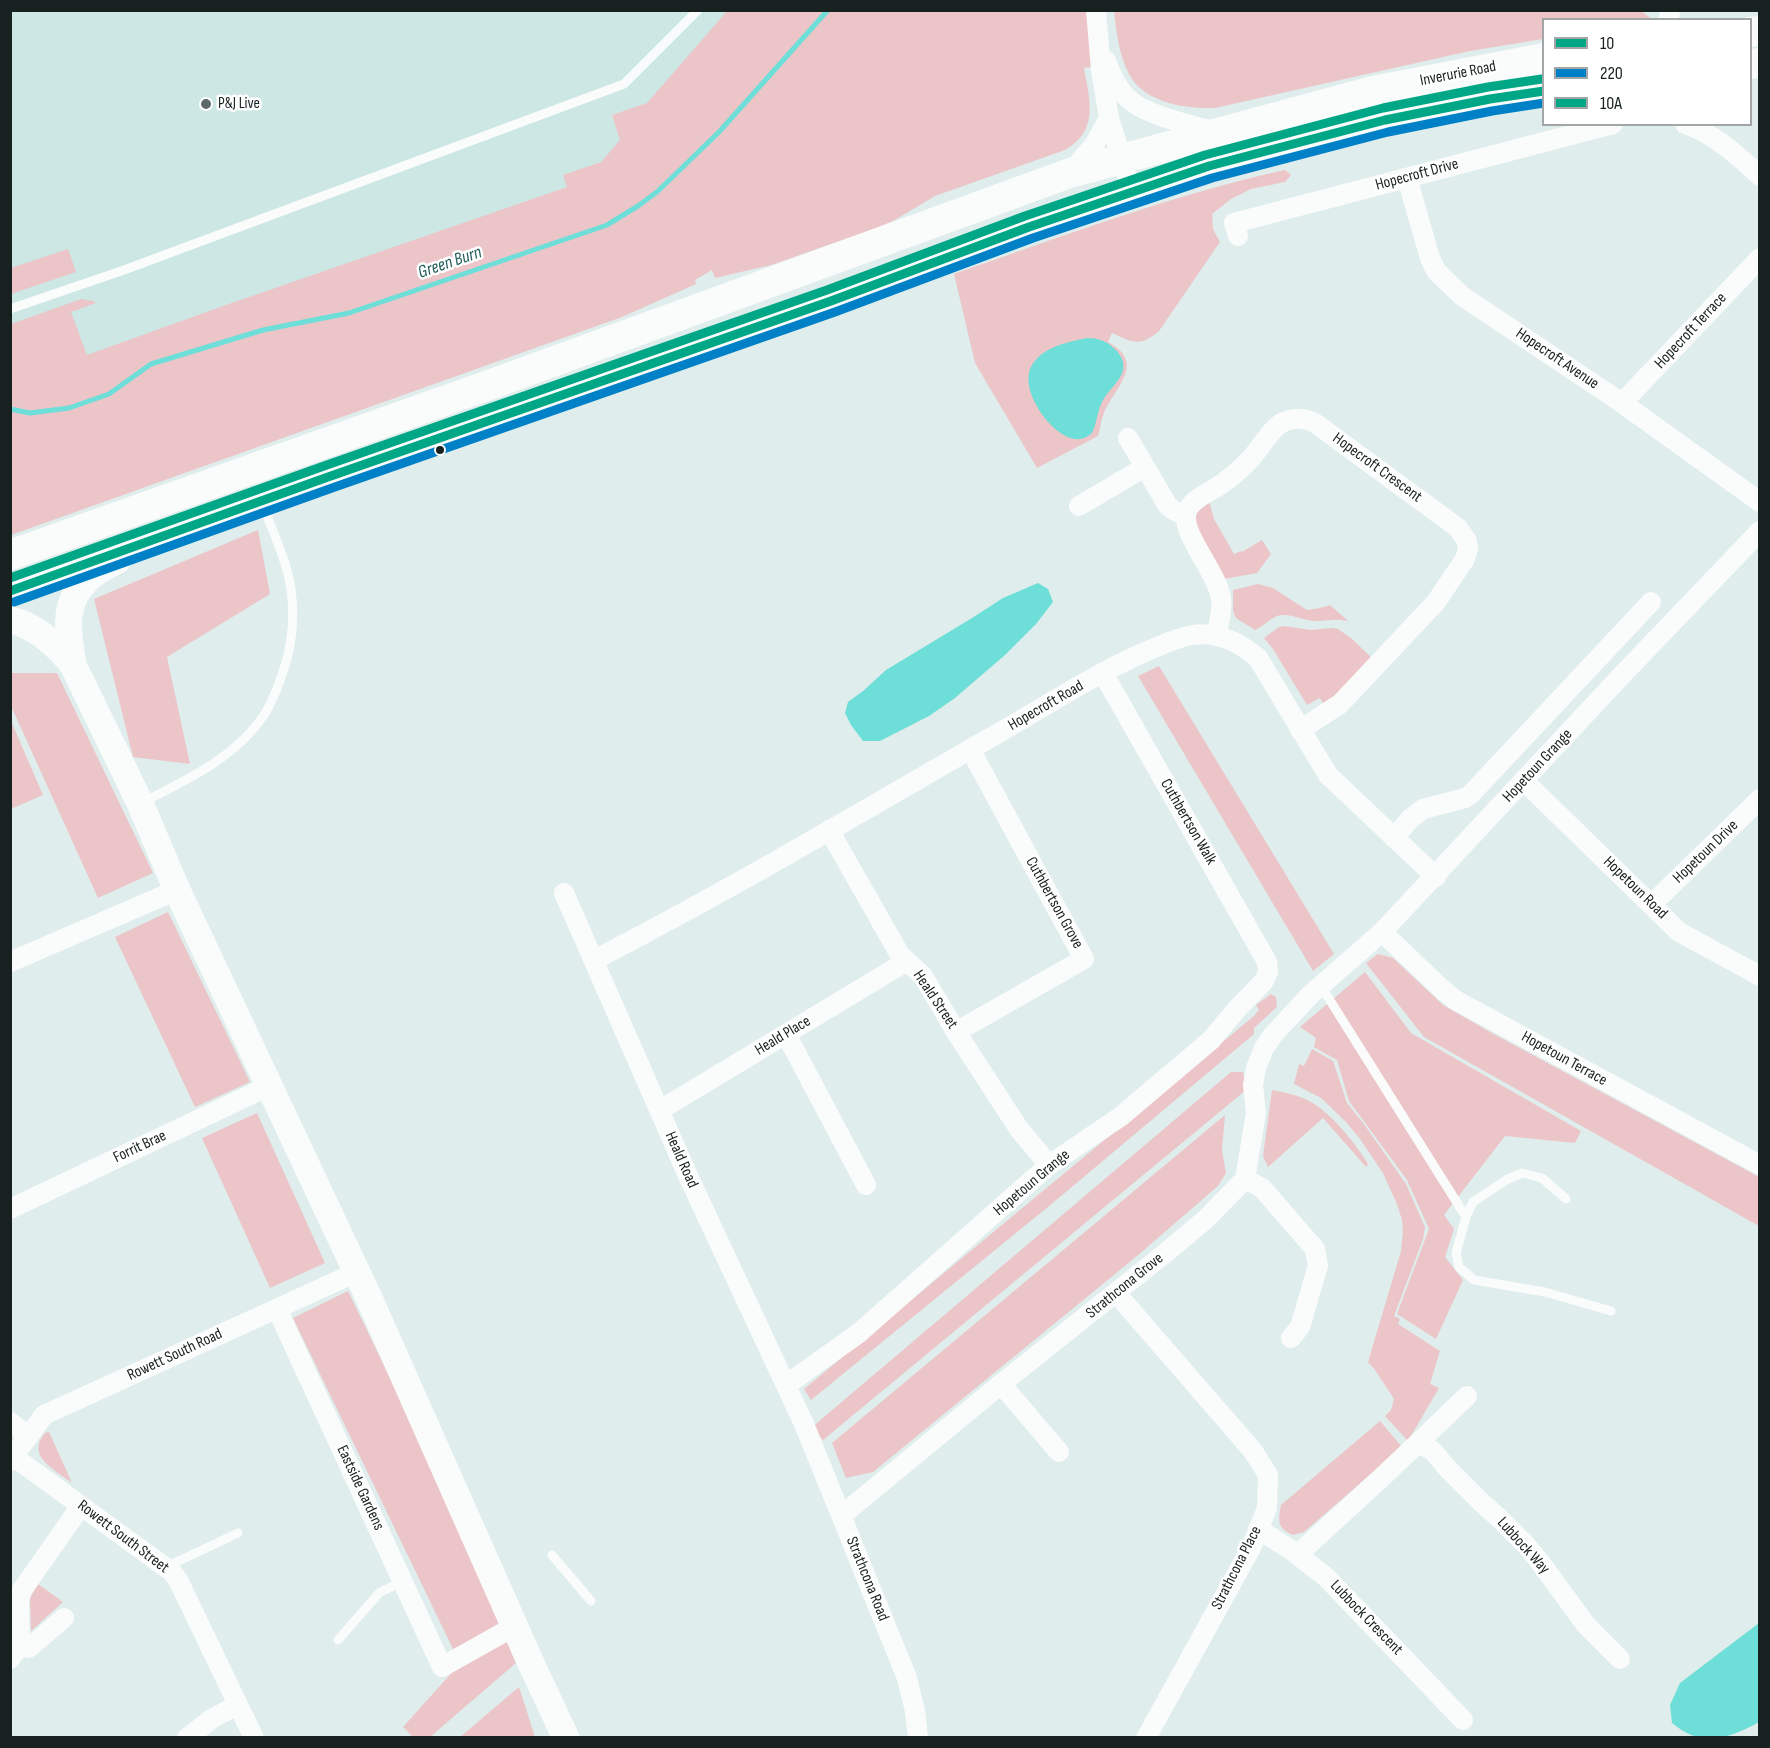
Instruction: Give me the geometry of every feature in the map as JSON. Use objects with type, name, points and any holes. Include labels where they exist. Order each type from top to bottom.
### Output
[{"type":"main road","name":"Inverurie Road","points":[[10,555],[468,392],[1070,173],[1373,91],[1542,58]]},
{"type":"main road","name":"Inverurie Road","points":[[10,591],[831,301],[1029,227],[1209,166],[1385,120],[1542,91]]},
{"type":"street","points":[[1096,10],[1098,42],[1109,118],[1132,192]]},
{"type":"street","points":[[1098,42],[1112,76],[1130,101],[1142,109],[1217,132]]},
{"type":"street","points":[[1070,173],[1089,153],[1109,118]]},
{"type":"street","name":"Hopecroft Drive","points":[[1238,237],[1234,223],[1605,126]]},
{"type":"street","points":[[1690,126],[1709,134],[1760,176]]},
{"type":"street","name":"Hopecroft Avenue","points":[[1407,178],[1430,258],[1436,271],[1445,281],[1462,296],[1622,404],[1760,502]]},
{"type":"street","name":"Hopecroft Terrace","points":[[1622,404],[1760,258]]},
{"type":"street","name":"Hopecroft Crescent","points":[[1186,516],[1195,501],[1224,482],[1253,456],[1271,432],[1281,424],[1301,418],[1327,432],[1458,528],[1464,536],[1468,549],[1465,559],[1436,602],[1340,704],[1300,730]]},
{"type":"street","points":[[1128,438],[1168,506],[1186,516],[1187,528],[1218,586],[1222,600],[1217,635]]},
{"type":"street","points":[[1079,506],[1145,467]]},
{"type":"street","name":"Hopetoun Grange","points":[[1316,990],[1382,932],[1436,877],[1669,625],[1760,531]]},
{"type":"street","points":[[73,665],[68,610],[75,595],[89,578],[144,543]]},
{"type":"street","name":"Hopetoun Grange","points":[[1394,838],[1410,819],[1423,809],[1470,795],[1649,604],[1669,625]]},
{"type":"street","points":[[10,620],[24,625],[51,643],[73,665],[140,803],[177,890],[357,1272],[566,1737]]},
{"type":"street","name":"Hopecroft Road","points":[[594,960],[724,891],[1103,673],[1173,640],[1193,635],[1217,635],[1231,639],[1258,657],[1328,775],[1436,877]]},
{"type":"street","name":"Cuthbertson Walk","points":[[1103,673],[1267,962],[1268,972]]},
{"type":"street","name":"Cuthbertson Grove","points":[[956,1032],[1084,959],[970,750]]},
{"type":"street","name":"Hopetoun Road","points":[[1524,781],[1679,932],[1760,976]]},
{"type":"street","name":"Hopetoun Drive","points":[[1652,904],[1760,800]]},
{"type":"street","name":"Heald Street","points":[[829,830],[900,955],[923,976],[956,1032],[1019,1129],[1049,1165]]},
{"type":"street","points":[[10,962],[177,890]]},
{"type":"street","name":"Heald Road","points":[[564,893],[689,1178],[804,1424]]},
{"type":"street","name":"Hopetoun Terrace","points":[[1382,932],[1457,1001],[1760,1165]]},
{"type":"street","name":"Heald Place","points":[[660,1110],[907,961]]},
{"type":"street","name":"Hopetoun Grange","points":[[786,1385],[859,1333],[1049,1165],[1120,1117],[1211,1040],[1264,981],[1268,972]]},
{"type":"street","points":[[1291,1338],[1300,1327],[1318,1266],[1316,1249],[1262,1188],[1245,1179],[1256,1113],[1253,1085],[1256,1068],[1264,1048],[1273,1035],[1316,990]]},
{"type":"street","points":[[786,1035],[848,1136],[866,1185]]},
{"type":"street","name":"Forrit Brae","points":[[10,1209],[269,1086]]},
{"type":"street","name":"Strathcona Grove","points":[[841,1516],[1206,1219],[1245,1179]]},
{"type":"street","name":"Rowett South Road","points":[[12,1459],[44,1415],[357,1272]]},
{"type":"street","name":"Strathcona Place","points":[[1116,1293],[1247,1445],[1268,1475],[1267,1508],[1251,1548],[1146,1737]]},
{"type":"street","name":"Eastside Gardens","points":[[277,1309],[442,1667],[515,1626]]},
{"type":"street","points":[[1001,1384],[1059,1452]]},
{"type":"street","points":[[1297,1555],[1467,1396]]},
{"type":"street","points":[[10,1422],[28,1436]]},
{"type":"street","name":"Strathcona Road","points":[[804,1424],[907,1678],[915,1711],[918,1737]]},
{"type":"street","name":"Lubbock Way","points":[[1418,1443],[1433,1451],[1526,1545],[1586,1625],[1620,1659]]},
{"type":"street","name":"Rowett South Street","points":[[12,1459],[172,1572],[178,1580],[254,1737]]},
{"type":"street","points":[[64,1618],[29,1648],[15,1652],[22,1590],[81,1506]]},
{"type":"street","name":"Lubbock Crescent","points":[[1258,1529],[1326,1577],[1463,1720]]},
{"type":"street","points":[[187,1737],[213,1718],[238,1705]]},
{"type":"lane","points":[[10,309],[124,270],[624,84],[698,10]]},
{"type":"lane","points":[[140,803],[187,780],[228,753],[264,714],[278,685],[286,663],[293,618],[290,582],[268,518]]},
{"type":"lane","points":[[1316,990],[1466,1217]]},
{"type":"lane","points":[[1566,1199],[1542,1178],[1522,1173],[1508,1179],[1473,1202],[1466,1217],[1456,1253],[1459,1267],[1474,1280],[1545,1292],[1611,1311]]},
{"type":"lane","points":[[166,1568],[238,1533]]},
{"type":"lane","points":[[552,1555],[591,1600]]},
{"type":"lane","points":[[338,1640],[379,1593],[403,1581]]},
{"type":"shaded area","points":[[1640,10],[1651,18],[1542,18],[1542,39],[1470,51],[1215,108],[1191,107],[1167,102],[1155,98],[1136,84],[1123,59],[1114,11]]},
{"type":"shaded area","points":[[11,11],[762,11],[580,193],[86,358],[11,371]]},
{"type":"shaded area","points":[[727,11],[1087,11],[1092,67],[1084,68],[1090,103],[1088,124],[1076,142],[1065,150],[935,196],[893,221],[874,229],[771,265],[715,278],[712,270],[695,280],[696,284],[622,317],[11,535],[11,324],[81,299],[93,301],[96,303],[71,312],[87,355],[567,187],[563,175],[601,162],[620,140],[612,115],[647,103]]},
{"type":"shaded area","points":[[1285,170],[1291,175],[1285,182],[1251,189],[1231,199],[1212,214],[1213,229],[1220,242],[1159,331],[1147,339],[1136,342],[1112,333],[1108,342],[1119,350],[1125,358],[1127,367],[1125,376],[1104,413],[1098,436],[1037,468],[975,363],[954,274],[1159,204]]},
{"type":"shaded area","points":[[68,249],[76,272],[11,294],[11,268]]},
{"type":"shaded area","points":[[1209,501],[1214,519],[1234,554],[1262,540],[1271,554],[1257,573],[1224,579],[1196,529],[1196,511]]},
{"type":"shaded area","points":[[258,530],[270,594],[167,657],[190,764],[133,757],[94,599]]},
{"type":"shaded area","points":[[1258,584],[1273,588],[1307,610],[1330,605],[1348,621],[1314,621],[1281,615],[1255,630],[1236,618],[1233,611],[1233,590]]},
{"type":"shaded area","points":[[1284,626],[1311,630],[1338,629],[1372,658],[1334,698],[1324,705],[1320,698],[1307,705],[1264,638]]},
{"type":"shaded area","points":[[1159,666],[1334,954],[1313,971],[1138,676]]},
{"type":"shaded area","points":[[11,673],[57,673],[153,873],[98,898],[11,706]]},
{"type":"shaded area","points":[[11,721],[43,795],[10,809]]},
{"type":"shaded area","points":[[168,912],[250,1082],[195,1107],[115,937]]},
{"type":"shaded area","points":[[1378,954],[1393,958],[1443,1005],[1759,1177],[1759,1226],[1424,1037],[1366,963]]},
{"type":"shaded area","points":[[1365,972],[1411,1033],[1581,1131],[1575,1143],[1505,1136],[1444,1215],[1454,1229],[1445,1257],[1463,1280],[1436,1339],[1397,1314],[1429,1229],[1407,1180],[1349,1101],[1337,1060],[1314,1047],[1316,1038],[1300,1027]]},
{"type":"shaded area","points":[[1271,994],[1276,997],[1277,1007],[1254,1028],[1254,1034],[1054,1202],[811,1400],[804,1389],[1254,1016],[1259,1010],[1256,1005]]},
{"type":"shaded area","points":[[1312,1049],[1333,1061],[1347,1103],[1406,1184],[1425,1227],[1423,1239],[1394,1316],[1400,1319],[1398,1324],[1440,1351],[1430,1384],[1439,1388],[1408,1441],[1385,1416],[1391,1410],[1394,1399],[1368,1362],[1401,1251],[1402,1220],[1383,1173],[1360,1139],[1321,1098],[1294,1084],[1299,1064],[1304,1066]]},
{"type":"shaded area","points":[[1231,1072],[1243,1072],[1246,1090],[823,1440],[811,1428]]},
{"type":"shaded area","points":[[1272,1090],[1300,1097],[1323,1111],[1351,1140],[1368,1164],[1366,1167],[1323,1118],[1268,1167],[1263,1156]]},
{"type":"shaded area","points":[[257,1113],[325,1263],[270,1288],[202,1138]]},
{"type":"shaded area","points":[[1225,1115],[1222,1150],[1226,1173],[1218,1186],[1137,1256],[873,1472],[846,1478],[832,1443]]},
{"type":"shaded area","points":[[348,1291],[509,1624],[454,1651],[293,1318]]},
{"type":"shaded area","points":[[1380,1421],[1402,1447],[1304,1532],[1293,1535],[1284,1530],[1279,1520],[1281,1505]]},
{"type":"shaded area","points":[[49,1432],[72,1483],[51,1468],[40,1456],[38,1449],[40,1441],[45,1433]]},
{"type":"shaded area","points":[[38,1584],[63,1602],[31,1631],[30,1598]]},
{"type":"shaded area","points":[[506,1640],[516,1663],[430,1737],[413,1737],[403,1727],[456,1668]]},
{"type":"shaded area","points":[[519,1687],[535,1737],[460,1737]]},
{"type":"water","points":[[1087,338],[1099,339],[1109,344],[1122,358],[1124,365],[1120,378],[1102,402],[1092,433],[1084,438],[1075,439],[1056,430],[1047,421],[1033,399],[1028,377],[1035,360],[1048,350]]},
{"type":"water","points":[[1038,583],[1048,589],[1053,602],[1036,624],[1005,655],[955,698],[929,716],[880,741],[863,741],[845,713],[848,702],[886,670],[1003,598]]},
{"type":"water","points":[[1759,1623],[1759,1722],[1737,1733],[1715,1738],[1694,1736],[1672,1723],[1670,1705],[1680,1683]]},
{"type":"waterway","name":"Green Burn","points":[[10,409],[30,413],[69,408],[109,394],[151,364],[263,330],[349,313],[607,225],[658,191],[719,132],[828,10]]},
{"type":"transit line","name":"10A","points":[[10,578],[827,290],[1025,216],[1205,155],[1383,108],[1488,87],[1542,79]]},
{"type":"transit line","name":"10","points":[[10,591],[831,301],[1029,227],[1209,166],[1385,120],[1542,91]]},
{"type":"transit line","name":"220","points":[[14,602],[835,312],[1033,238],[1212,178],[1388,132],[1542,103]]},
{"type":"place","name":"P&J Live","points":[[206,104]]}]
